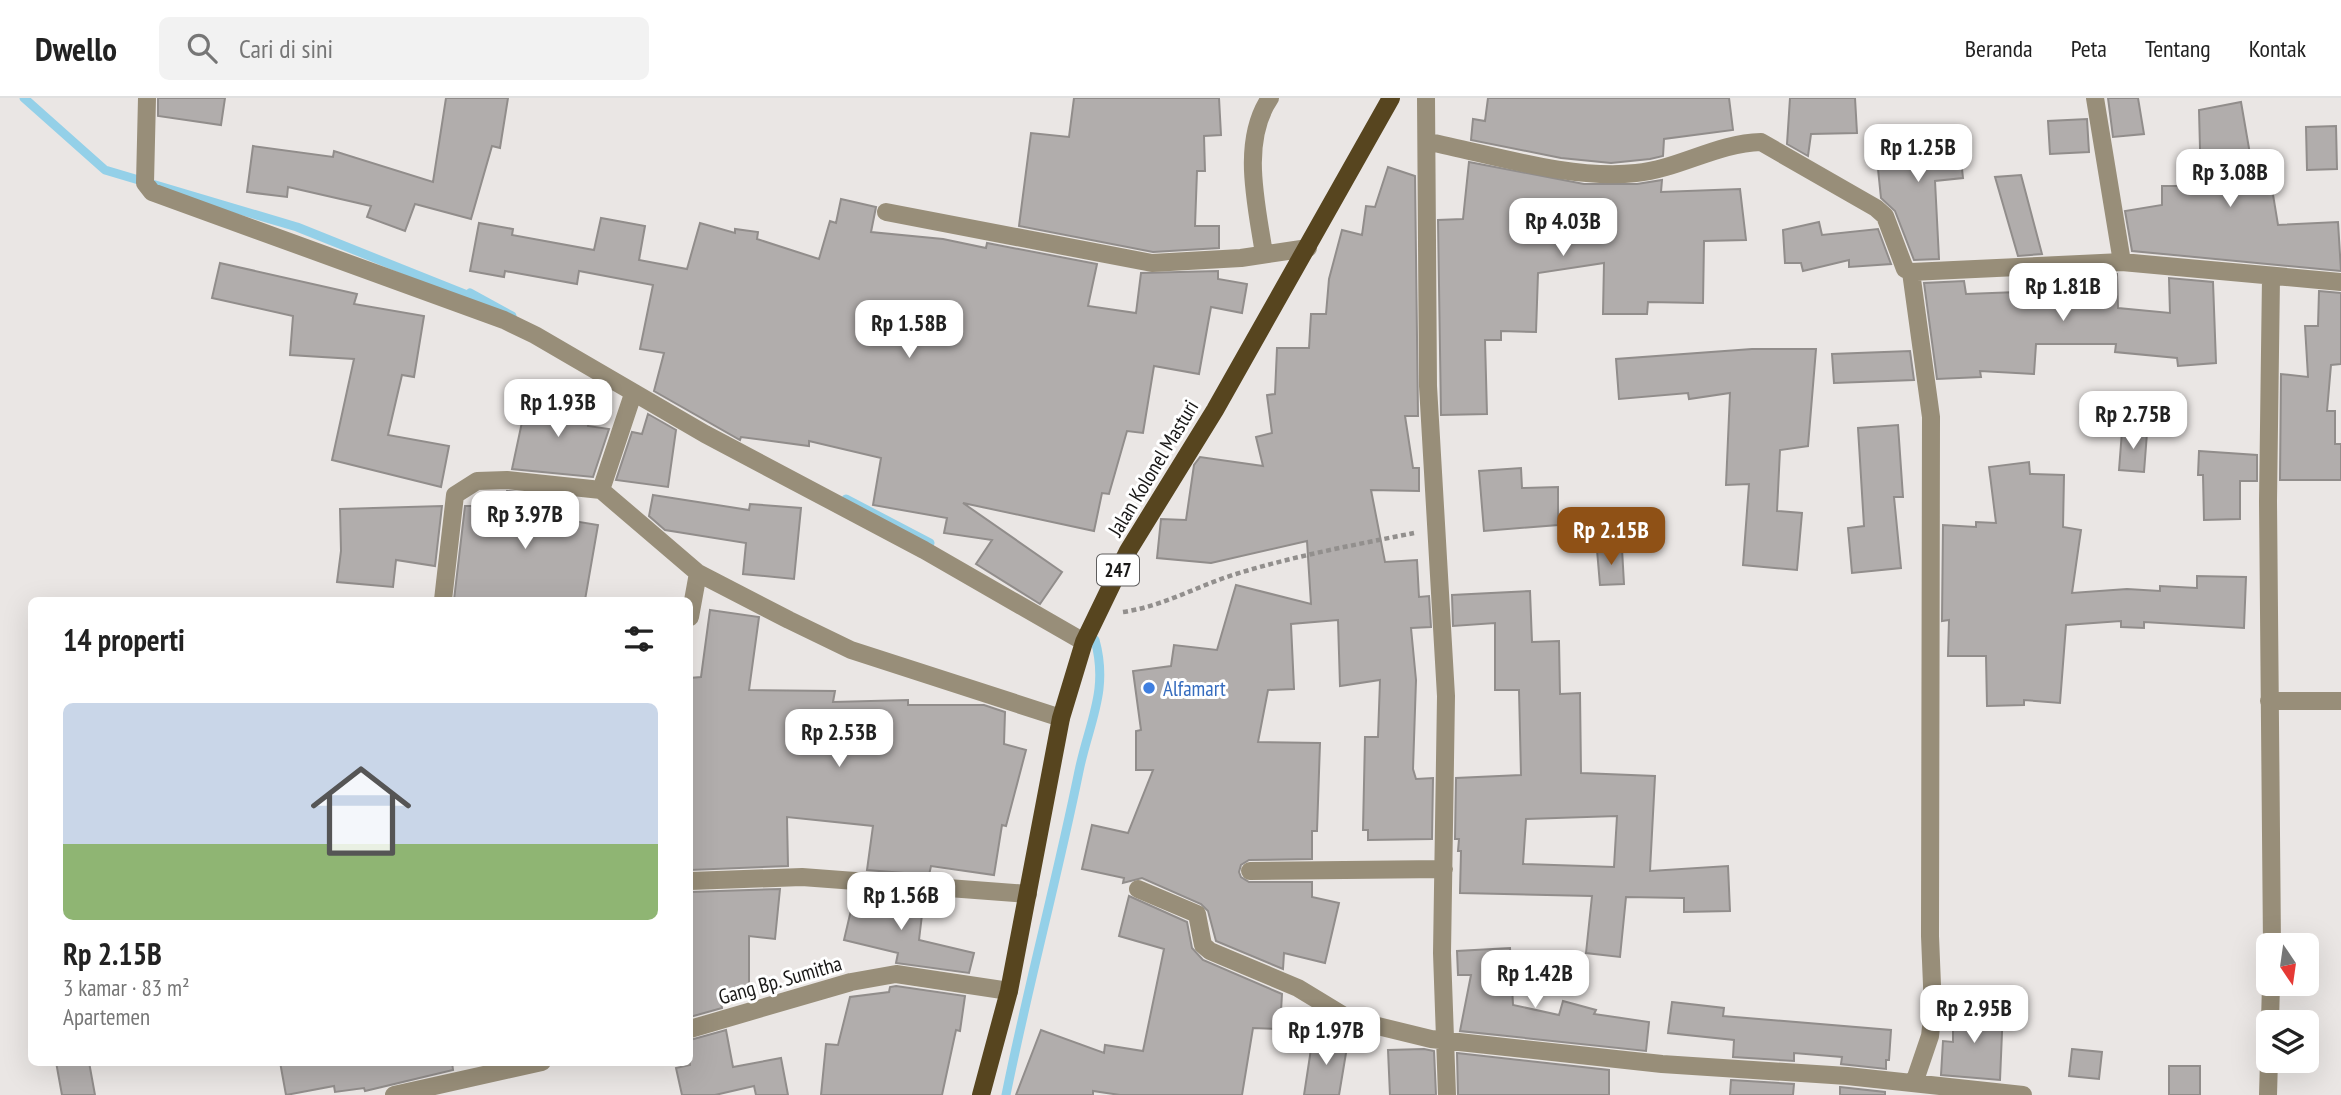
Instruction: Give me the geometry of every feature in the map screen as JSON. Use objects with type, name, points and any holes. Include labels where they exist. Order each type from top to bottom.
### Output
[{"type":"main road","name":"Jalan Kolonel Masturi","points":[[981,1095],[1009,991],[1061,718],[1094,617],[1128,551],[1215,410],[1391,98]]},
{"type":"street","points":[[147,98],[145,183],[152,192],[504,320],[535,335],[633,394],[924,550],[1084,642]]},
{"type":"street","points":[[1264,254],[1254,181],[1255,138],[1270,98]]},
{"type":"street","points":[[1426,98],[1429,142],[1426,241],[1428,386],[1446,696],[1443,953],[1447,1095]]},
{"type":"street","points":[[2095,98],[2122,262]]},
{"type":"street","points":[[1429,142],[1589,174],[1636,173],[1742,142],[1760,142],[1877,208],[1885,216],[1905,270],[1911,272],[2122,262],[2341,282]]},
{"type":"street","points":[[886,212],[1152,263],[1308,248]]},
{"type":"street","points":[[1911,272],[1931,417],[1930,936],[1933,1010],[1930,1036],[1914,1083]]},
{"type":"street","points":[[2271,277],[2269,701],[2272,933]]},
{"type":"street","points":[[601,490],[633,394]]},
{"type":"street","points":[[443,597],[456,495],[477,481],[507,480],[601,490],[698,573],[851,650],[1061,718]]},
{"type":"street","points":[[693,600],[698,573]]},
{"type":"street","points":[[2269,701],[2341,701]]},
{"type":"street","points":[[1250,871],[1444,869]]},
{"type":"street","points":[[693,881],[802,877],[1028,894]]},
{"type":"street","points":[[1138,889],[1197,914],[1203,945],[1210,951],[1298,988],[1349,1019],[1403,1034],[1662,1064],[1914,1083],[2023,1095]]},
{"type":"street","name":"Gang Bp. Sumitha","points":[[693,1029],[851,982],[896,974],[1009,991]]},
{"type":"street","points":[[394,1095],[524,1066]]},
{"type":"street","points":[[2268,1095],[2269,1073]]},
{"type":"path","points":[[1094,617],[1143,609],[1283,559],[1436,528]]},
{"type":"building","points":[[158,98],[225,98],[221,125],[158,116]]},
{"type":"building","points":[[446,98],[508,98],[500,148],[492,146],[471,219],[415,204],[405,231],[367,217],[371,206],[288,187],[287,197],[247,192],[253,146],[333,157],[334,151],[433,182]]},
{"type":"building","points":[[1074,98],[1219,98],[1221,135],[1204,136],[1205,171],[1197,171],[1195,226],[1219,226],[1219,248],[1153,252],[1019,226],[1031,133],[1069,137]]},
{"type":"building","points":[[1488,98],[1729,98],[1733,130],[1664,139],[1663,156],[1650,159],[1611,163],[1561,158],[1471,140],[1473,119],[1485,121]]},
{"type":"building","points":[[1790,98],[1855,98],[1857,133],[1811,134],[1808,156],[1787,144]]},
{"type":"building","points":[[2108,98],[2138,98],[2144,134],[2113,137]]},
{"type":"building","points":[[2241,102],[2251,160],[2267,158],[2278,225],[2338,222],[2341,271],[2132,251],[2125,211],[2162,205],[2162,186],[2201,186],[2199,110]]},
{"type":"building","points":[[2087,119],[2089,152],[2050,154],[2048,121]]},
{"type":"building","points":[[2336,126],[2337,169],[2307,170],[2306,127]]},
{"type":"building","points":[[1958,132],[1963,178],[1935,181],[1939,259],[1914,260],[1895,211],[1881,198],[1875,140]]},
{"type":"building","points":[[1469,162],[1584,184],[1637,184],[1662,180],[1661,192],[1740,189],[1746,240],[1704,241],[1703,303],[1648,302],[1647,314],[1603,314],[1604,263],[1538,273],[1536,332],[1501,331],[1501,340],[1485,340],[1487,414],[1441,415],[1438,220],[1463,219]]},
{"type":"building","points":[[1388,167],[1415,176],[1418,416],[1405,416],[1413,468],[1419,468],[1419,491],[1371,490],[1385,562],[1417,560],[1419,597],[1429,596],[1431,627],[1411,628],[1416,680],[1413,769],[1416,779],[1433,778],[1432,839],[1368,840],[1368,830],[1363,830],[1365,737],[1378,737],[1380,680],[1340,686],[1338,620],[1291,624],[1294,689],[1268,690],[1258,742],[1320,743],[1317,831],[1312,831],[1312,859],[1249,860],[1241,865],[1239,872],[1241,877],[1249,882],[1312,882],[1312,897],[1339,903],[1325,963],[1284,953],[1283,969],[1216,941],[1208,911],[1201,904],[1142,878],[1123,883],[1124,878],[1082,869],[1092,825],[1128,833],[1153,770],[1136,770],[1136,731],[1141,730],[1133,671],[1171,666],[1174,645],[1217,650],[1236,585],[1311,604],[1307,541],[1211,563],[1157,558],[1161,519],[1186,520],[1194,465],[1200,457],[1263,466],[1256,437],[1272,433],[1267,395],[1275,394],[1277,348],[1309,348],[1311,314],[1326,314],[1329,279],[1342,230],[1362,235],[1366,206],[1375,207]]},
{"type":"building","points":[[2021,175],[2042,254],[2018,256],[1995,177]]},
{"type":"building","points":[[841,199],[876,207],[871,232],[943,239],[986,248],[987,243],[1097,264],[1088,306],[1136,313],[1141,273],[1218,271],[1218,279],[1247,284],[1242,313],[1211,307],[1199,374],[1154,366],[1143,433],[1127,431],[1109,494],[1102,493],[1094,531],[963,503],[1062,572],[1040,604],[976,564],[992,540],[944,533],[947,518],[873,505],[881,458],[809,441],[809,446],[741,437],[740,440],[654,391],[664,353],[640,349],[653,285],[579,271],[577,284],[505,271],[504,277],[470,271],[479,223],[513,229],[512,235],[594,250],[601,218],[645,226],[639,260],[687,269],[700,223],[735,233],[735,229],[758,232],[757,239],[819,259],[830,221],[836,223]]},
{"type":"building","points":[[1819,222],[1822,235],[1878,229],[1891,264],[1849,267],[1849,260],[1803,271],[1801,263],[1785,263],[1783,230]]},
{"type":"building","points":[[220,263],[357,294],[354,304],[424,316],[414,377],[402,375],[388,435],[449,446],[441,487],[332,460],[354,359],[290,355],[293,316],[212,298]]},
{"type":"building","points":[[2117,274],[2118,308],[2170,313],[2169,278],[2213,282],[2216,363],[2178,366],[2177,358],[2115,352],[2116,344],[2036,344],[2034,374],[1980,371],[1981,377],[1937,379],[1924,283],[1964,281],[1966,294],[2018,292],[2019,278]]},
{"type":"building","points":[[2319,291],[2341,293],[2341,364],[2331,365],[2327,411],[2335,411],[2335,444],[2341,444],[2341,480],[2280,480],[2281,374],[2308,377],[2305,326],[2318,326]]},
{"type":"building","points":[[1752,349],[1816,349],[1808,446],[1780,450],[1777,511],[1802,513],[1797,570],[1743,565],[1749,484],[1726,485],[1730,393],[1689,399],[1688,393],[1619,399],[1616,359]]},
{"type":"building","points":[[1910,351],[1914,380],[1834,383],[1832,354]]},
{"type":"building","points":[[528,394],[591,408],[588,426],[609,429],[593,477],[512,469]]},
{"type":"building","points":[[648,414],[676,430],[668,487],[616,480],[632,432],[642,434]]},
{"type":"building","points":[[1898,425],[1903,497],[1894,497],[1901,568],[1852,573],[1848,528],[1864,526],[1858,428]]},
{"type":"building","points":[[2122,431],[2147,433],[2144,472],[2119,470]]},
{"type":"building","points":[[2199,451],[2257,455],[2257,481],[2240,481],[2240,519],[2204,520],[2203,475],[2198,475]]},
{"type":"building","points":[[2029,462],[2030,474],[2064,475],[2063,527],[2081,530],[2072,593],[2127,589],[2160,591],[2160,586],[2197,588],[2197,576],[2246,577],[2244,628],[2144,622],[2144,628],[2121,627],[2121,621],[2066,625],[2060,703],[2024,700],[2024,705],[1987,706],[1986,656],[1948,656],[1949,620],[1942,621],[1943,525],[1976,527],[1976,522],[1996,523],[1989,467]]},
{"type":"building","points":[[1521,468],[1522,488],[1558,487],[1558,525],[1484,531],[1479,471]]},
{"type":"building","points":[[507,491],[572,498],[567,520],[598,525],[586,597],[454,597],[465,506],[504,506]]},
{"type":"building","points":[[653,495],[749,510],[750,504],[801,508],[794,579],[743,574],[746,543],[665,530],[649,516]]},
{"type":"building","points":[[442,506],[435,566],[396,560],[393,587],[337,582],[341,551],[340,509]]},
{"type":"building","points":[[1622,549],[1624,584],[1600,585],[1597,550]]},
{"type":"building","points":[[1530,591],[1532,642],[1559,641],[1560,694],[1580,693],[1581,773],[1655,776],[1650,871],[1728,866],[1730,911],[1684,912],[1684,898],[1626,897],[1620,957],[1586,953],[1592,896],[1460,893],[1461,851],[1458,851],[1459,839],[1455,839],[1456,778],[1521,775],[1519,690],[1495,690],[1495,623],[1453,626],[1452,595]],"holes":[[[1617,816],[1614,867],[1523,864],[1526,819]]]},
{"type":"building","points":[[710,610],[759,617],[749,690],[835,691],[833,702],[908,700],[908,705],[984,705],[1005,712],[1004,744],[1026,750],[1006,826],[1002,825],[994,875],[931,866],[929,875],[867,870],[873,826],[787,817],[788,866],[693,870],[693,678],[701,677]]},
{"type":"building","points":[[780,889],[775,939],[749,936],[749,997],[720,997],[722,1008],[693,1016],[693,892]]},
{"type":"building","points":[[855,893],[924,898],[919,940],[974,953],[969,973],[896,963],[898,953],[844,940]]},
{"type":"building","points":[[1129,896],[1187,922],[1192,948],[1203,960],[1282,994],[1280,1029],[1253,1028],[1242,1095],[1120,1095],[1093,1091],[1093,1095],[1016,1095],[1041,1030],[1104,1053],[1105,1045],[1143,1051],[1164,949],[1119,936]]},
{"type":"building","points":[[1510,948],[1513,1005],[1559,1015],[1563,1001],[1596,1010],[1594,1014],[1649,1022],[1646,1051],[1460,1031],[1471,975],[1458,975],[1457,951]]},
{"type":"building","points":[[890,987],[965,996],[960,1031],[956,1030],[942,1095],[821,1095],[826,1044],[838,1045],[850,997],[889,992]]},
{"type":"building","points":[[1672,1002],[1724,1008],[1723,1016],[1891,1030],[1889,1060],[1886,1060],[1886,1069],[1841,1064],[1842,1057],[1794,1053],[1794,1061],[1733,1057],[1734,1040],[1668,1033]]},
{"type":"building","points":[[1953,1008],[2003,1009],[2000,1080],[1941,1075],[1943,1041],[1953,1042]]},
{"type":"building","points":[[726,1030],[733,1067],[781,1058],[788,1095],[756,1095],[754,1086],[715,1095],[682,1095],[676,1068],[693,1066],[693,1039]]},
{"type":"building","points":[[1313,1036],[1348,1041],[1339,1095],[1304,1095]]},
{"type":"building","points":[[2072,1049],[2102,1052],[2099,1079],[2069,1076]]},
{"type":"building","points":[[1388,1050],[1434,1051],[1436,1095],[1390,1095]]},
{"type":"building","points":[[1457,1053],[1609,1070],[1609,1095],[1458,1095]]},
{"type":"building","points":[[57,1066],[90,1066],[95,1095],[62,1095]]},
{"type":"building","points":[[281,1066],[452,1066],[453,1070],[365,1091],[364,1088],[335,1092],[334,1086],[286,1095]]},
{"type":"building","points":[[2169,1066],[2200,1066],[2200,1095],[2169,1095]]},
{"type":"building","points":[[1731,1080],[1794,1084],[1793,1095],[1730,1095]]},
{"type":"building","points":[[1840,1087],[1885,1092],[1885,1095],[1840,1095]]},
{"type":"waterway","points":[[24,98],[105,170],[297,227],[477,299],[470,293],[512,316]]},
{"type":"waterway","points":[[846,499],[930,543]]},
{"type":"waterway","points":[[1006,1095],[1099,691],[1099,658],[1095,640]]},
{"type":"place","name":"Alfamart","points":[[1149,688]]}]
